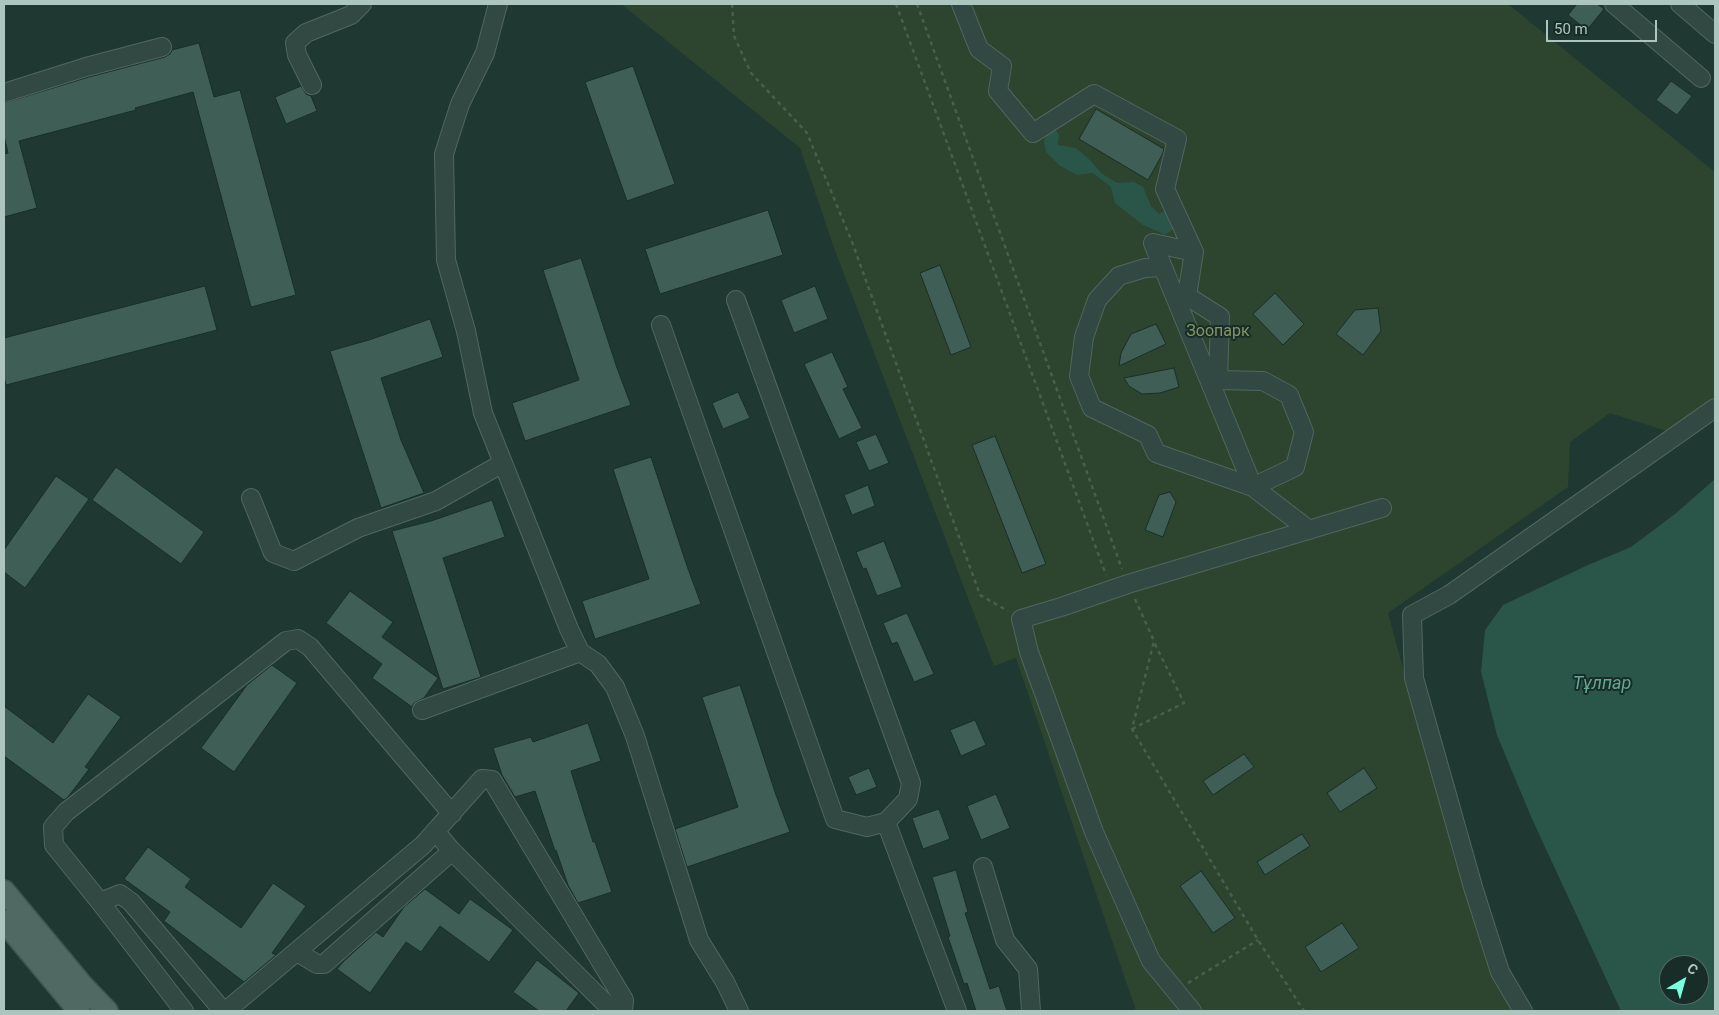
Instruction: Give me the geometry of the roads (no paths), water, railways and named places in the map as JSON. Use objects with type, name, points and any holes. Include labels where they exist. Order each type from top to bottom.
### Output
[{"type":"main road","points":[[4,890],[82,985],[107,1011]]},
{"type":"main road","points":[[4,922],[79,1011]]},
{"type":"street","points":[[312,85],[297,55],[295,44],[306,33],[351,15],[362,4]]},
{"type":"street","points":[[498,4],[485,53],[460,104],[444,154],[446,260],[466,332],[483,413],[502,463],[580,652],[598,664],[615,687],[635,736],[699,940],[725,982],[739,1011]]},
{"type":"street","points":[[962,4],[979,49],[1002,66],[998,90],[1033,133],[1094,94],[1176,139],[1164,188],[1194,252],[1187,296],[1220,317],[1218,380],[1263,381],[1288,395],[1304,432],[1295,468],[1253,487]]},
{"type":"street","points":[[1614,4],[1701,78]]},
{"type":"street","points":[[1680,4],[1715,34]]},
{"type":"street","points":[[4,93],[86,67],[162,47]]},
{"type":"street","points":[[1194,252],[1153,243],[1253,487]]},
{"type":"street","points":[[1162,266],[1145,268],[1119,276],[1097,300],[1084,337],[1079,376],[1092,408],[1148,435],[1156,453],[1253,487],[1309,530]]},
{"type":"street","points":[[661,326],[836,819],[867,827],[886,822],[908,799],[911,784],[736,300]]},
{"type":"street","points":[[1523,1011],[1500,972],[1470,877],[1414,678],[1412,614],[1449,595],[1715,408]]},
{"type":"street","points":[[251,498],[273,553],[294,561],[358,528],[436,501],[502,463]]},
{"type":"street","points":[[1192,1011],[1151,961],[1094,832],[1028,652],[1021,619],[1128,584],[1382,508]]},
{"type":"street","points":[[184,1011],[54,845],[52,827],[66,812],[286,641],[298,639],[310,647],[452,814]]},
{"type":"street","points":[[422,710],[580,652]]},
{"type":"street","points":[[100,902],[120,894],[131,902],[225,1011],[422,845],[482,779],[492,780],[624,1000],[623,1011]]},
{"type":"street","points":[[886,822],[957,1011]]},
{"type":"street","points":[[435,831],[452,851],[613,1011]]},
{"type":"street","points":[[297,952],[317,964],[324,964],[452,851]]},
{"type":"street","points":[[983,867],[1005,940],[1028,969],[1031,1011]]},
{"type":"water","points":[[1049,124],[1059,134],[1058,145],[1076,148],[1101,173],[1117,183],[1134,182],[1143,187],[1151,206],[1159,214],[1168,208],[1178,220],[1171,231],[1165,235],[1143,225],[1115,203],[1111,187],[1093,173],[1077,175],[1059,165],[1046,152],[1044,142]]},
{"type":"water","name":"Тұлпар","points":[[1715,479],[1715,1011],[1621,1011],[1532,819],[1497,735],[1481,672],[1485,630],[1503,605],[1631,547],[1675,514]]},
{"type":"park label","name":"Зоопарк","points":[[1218,332]]}]
